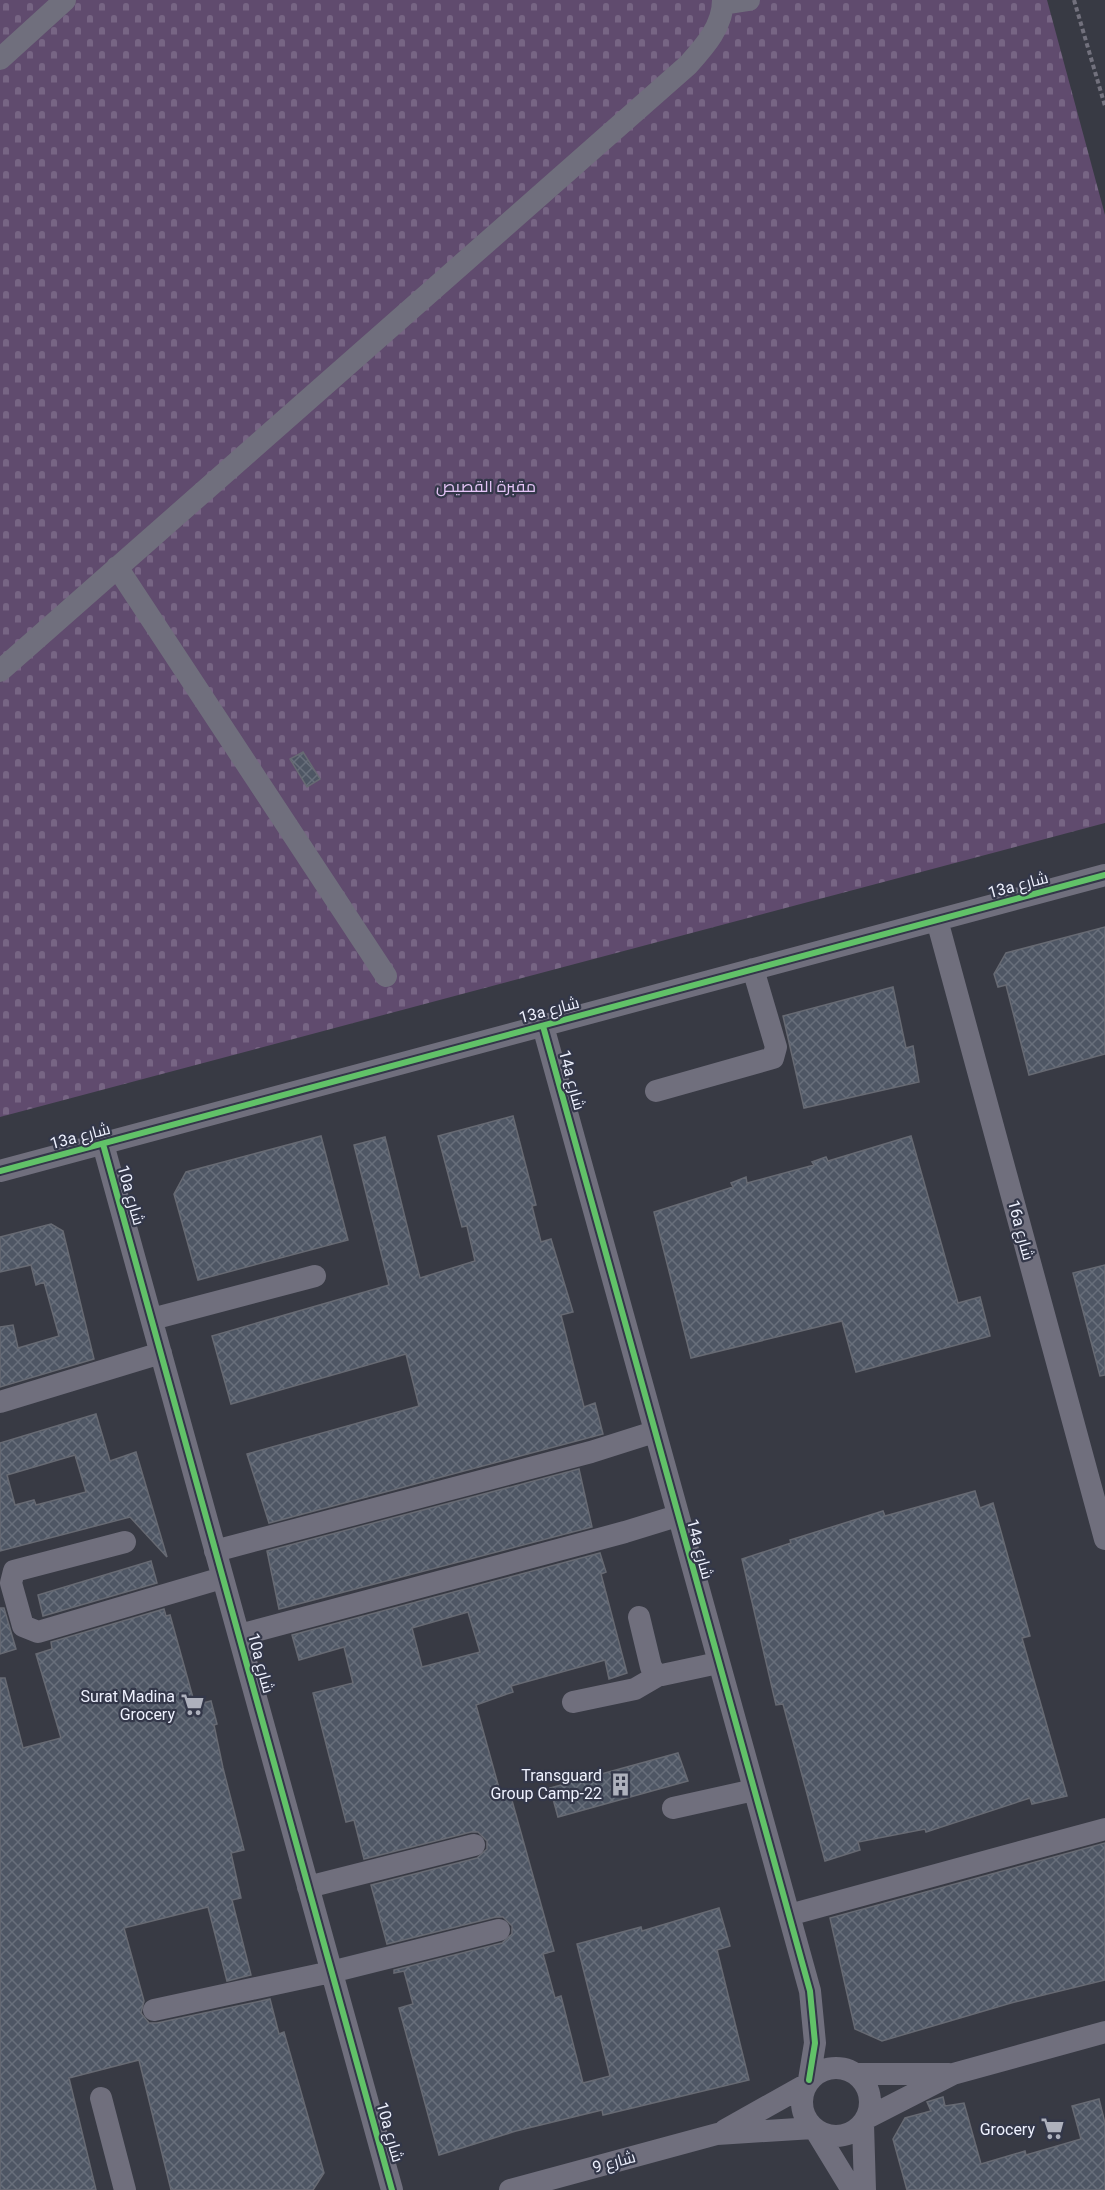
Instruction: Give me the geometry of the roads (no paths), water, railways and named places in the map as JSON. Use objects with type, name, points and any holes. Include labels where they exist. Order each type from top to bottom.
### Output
[{"type":"street","points":[[0,59],[65,0]]},
{"type":"street","points":[[0,671],[688,65],[711,37],[723,14],[723,2],[749,0]]},
{"type":"street","points":[[117,567],[387,976]]},
{"type":"street","name":"13a شارع","points":[[0,1172],[1105,875]]},
{"type":"street","name":"16a شارع","points":[[937,920],[1105,1539]]},
{"type":"street","points":[[656,1091],[773,1058],[776,1047],[753,969]]},
{"type":"street","name":"14a شارع","points":[[543,1026],[814,2008],[815,2043],[808,2082]]},
{"type":"street","name":"10a شارع","points":[[103,1144],[393,2190]]},
{"type":"street","points":[[152,1319],[315,1276]]},
{"type":"street","points":[[0,1402],[161,1353]]},
{"type":"street","points":[[215,1551],[591,1452],[654,1432]]},
{"type":"street","points":[[240,1635],[677,1516]]},
{"type":"street","points":[[125,1542],[14,1571],[11,1583],[23,1626],[39,1632],[222,1578]]},
{"type":"street","points":[[639,1617],[651,1667],[659,1675]]},
{"type":"street","points":[[573,1702],[635,1689],[659,1675],[718,1663]]},
{"type":"street","points":[[673,1808],[754,1790]]},
{"type":"street","points":[[789,1915],[1105,1829]]},
{"type":"street","points":[[308,1887],[474,1845]]},
{"type":"street","points":[[154,2010],[331,1972],[499,1930]]},
{"type":"street","points":[[815,2129],[828,2136],[841,2136],[853,2132],[865,2121],[954,2074],[1105,2032]]},
{"type":"street","points":[[852,2190],[804,2115],[802,2103],[808,2082],[819,2072],[832,2068],[845,2068],[857,2074],[866,2085],[870,2098],[865,2121],[865,2190]]},
{"type":"street","points":[[857,2074],[954,2074]]},
{"type":"street","name":"شارع 9","points":[[717,2134],[808,2082]]},
{"type":"street","points":[[101,2098],[125,2190]]},
{"type":"street","name":"شارع 9","points":[[510,2190],[717,2134],[815,2129]]},
{"type":"place","name":"Surat Madina Grocery","points":[[193,1705]]},
{"type":"place","name":"Transguard Group Camp-22","points":[[620,1784]]},
{"type":"place","name":"Grocery","points":[[1053,2129]]},
{"type":"park label","name":"مقبرة القصيص","points":[[486,486]]}]
